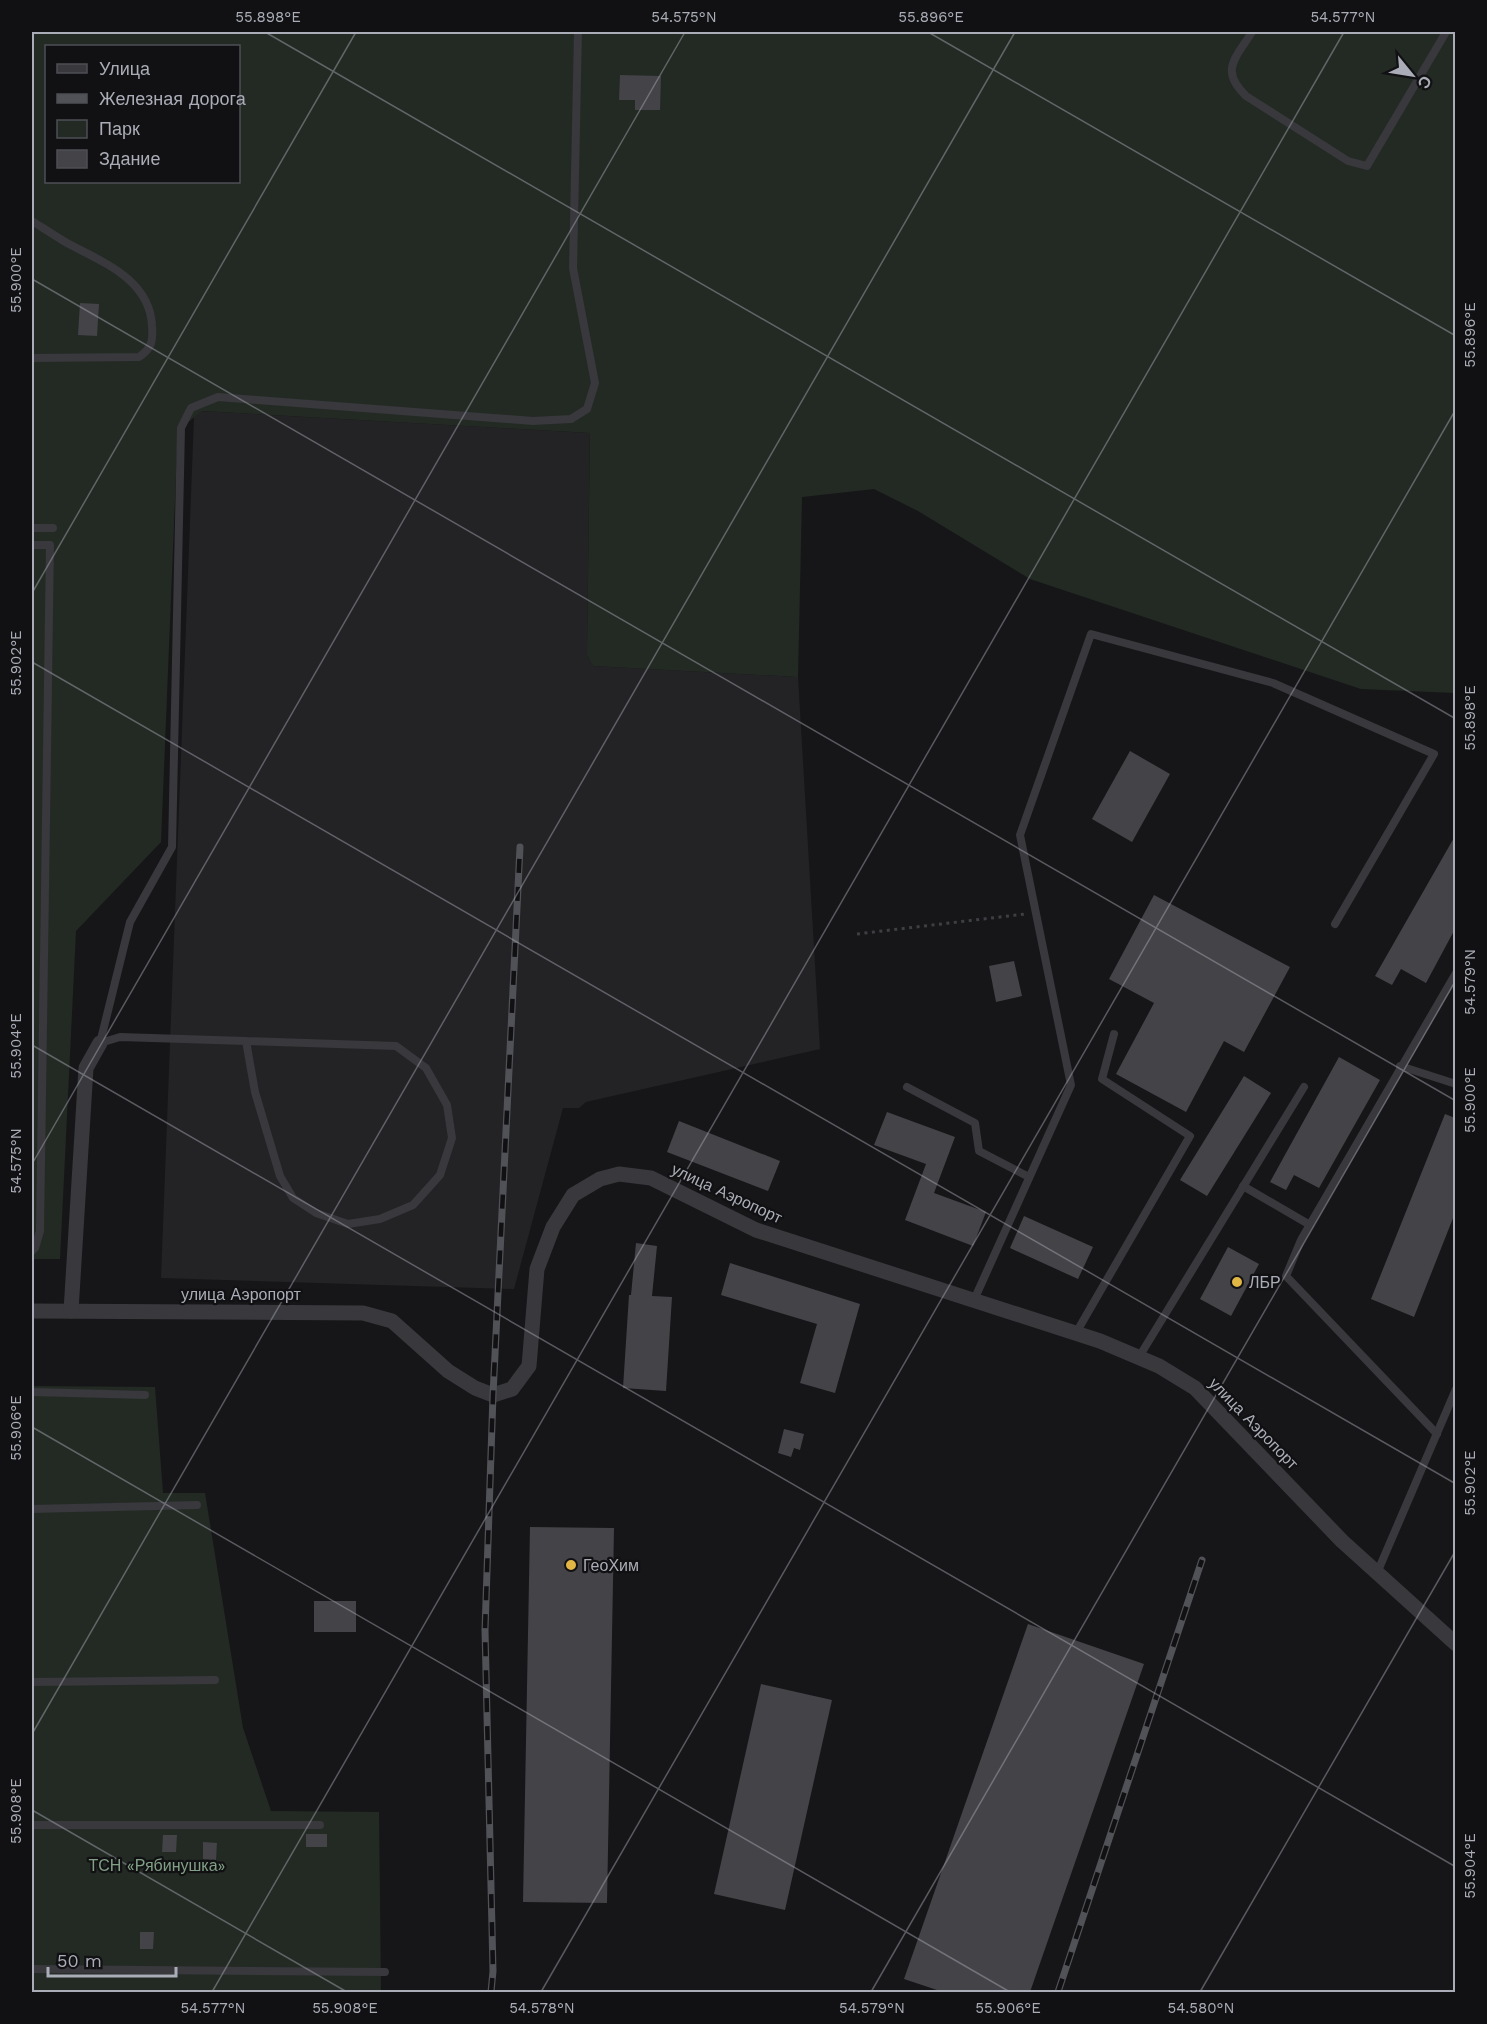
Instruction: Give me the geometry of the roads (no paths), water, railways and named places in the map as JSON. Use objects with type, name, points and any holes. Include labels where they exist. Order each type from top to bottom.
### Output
[{"type":"street","points":[[71,1311],[86,1068],[100,1043]]},
{"type":"street","name":"улица Аэропорт","points":[[32,1311],[363,1313],[392,1321],[448,1371],[475,1388],[493,1395],[512,1389],[529,1366],[537,1269],[553,1227],[573,1195],[600,1179],[619,1174],[651,1178],[756,1230],[1076,1333],[1159,1366],[1195,1388],[1342,1541],[1455,1641]]},
{"type":"lane","points":[[100,1043],[130,922],[172,848],[181,428],[191,408],[218,397],[533,421],[571,419],[587,410],[595,383],[573,268],[578,32]]},
{"type":"lane","points":[[1252,32],[1230,72],[1234,84],[1246,96],[1348,161],[1367,166],[1446,32]]},
{"type":"lane","points":[[32,221],[118,270],[140,290],[152,314],[153,341],[148,351],[139,357],[32,358]]},
{"type":"lane","points":[[32,528],[53,528]]},
{"type":"lane","points":[[32,545],[50,545],[39,1232],[32,1251]]},
{"type":"lane","points":[[975,1300],[1071,1085],[1020,835],[1091,634],[1273,683],[1434,754],[1335,924]]},
{"type":"lane","points":[[1437,1434],[1286,1276],[1310,1225],[1455,974]]},
{"type":"lane","points":[[1076,1333],[1190,1136],[1102,1079],[1114,1034]]},
{"type":"lane","points":[[100,1043],[120,1037],[246,1041],[396,1046],[426,1068],[447,1105],[453,1137],[440,1174],[413,1205],[380,1219],[348,1224],[316,1213],[294,1198],[280,1176],[255,1092],[246,1041]]},
{"type":"lane","points":[[1400,1066],[1455,1084]]},
{"type":"lane","points":[[907,1087],[975,1124],[979,1151],[1029,1177]]},
{"type":"lane","points":[[1139,1357],[1304,1087]]},
{"type":"lane","points":[[1243,1186],[1310,1225]]},
{"type":"lane","points":[[1377,1573],[1455,1389]]},
{"type":"lane","points":[[32,1392],[145,1395]]},
{"type":"lane","points":[[32,1509],[197,1505]]},
{"type":"lane","points":[[32,1682],[215,1680]]},
{"type":"lane","points":[[32,1825],[320,1825]]},
{"type":"lane","points":[[32,1969],[385,1972]]},
{"type":"railway","points":[[491,1992],[493,1971],[485,1630],[493,1395],[520,847]]},
{"type":"railway","points":[[1058,1992],[1202,1560]]},
{"type":"place","name":"ЛБР","points":[[1237,1282]]},
{"type":"place","name":"ГеоХим","points":[[571,1565]]},
{"type":"park label","name":"ТСН «Рябинушка»","points":[[157,1865]]}]
